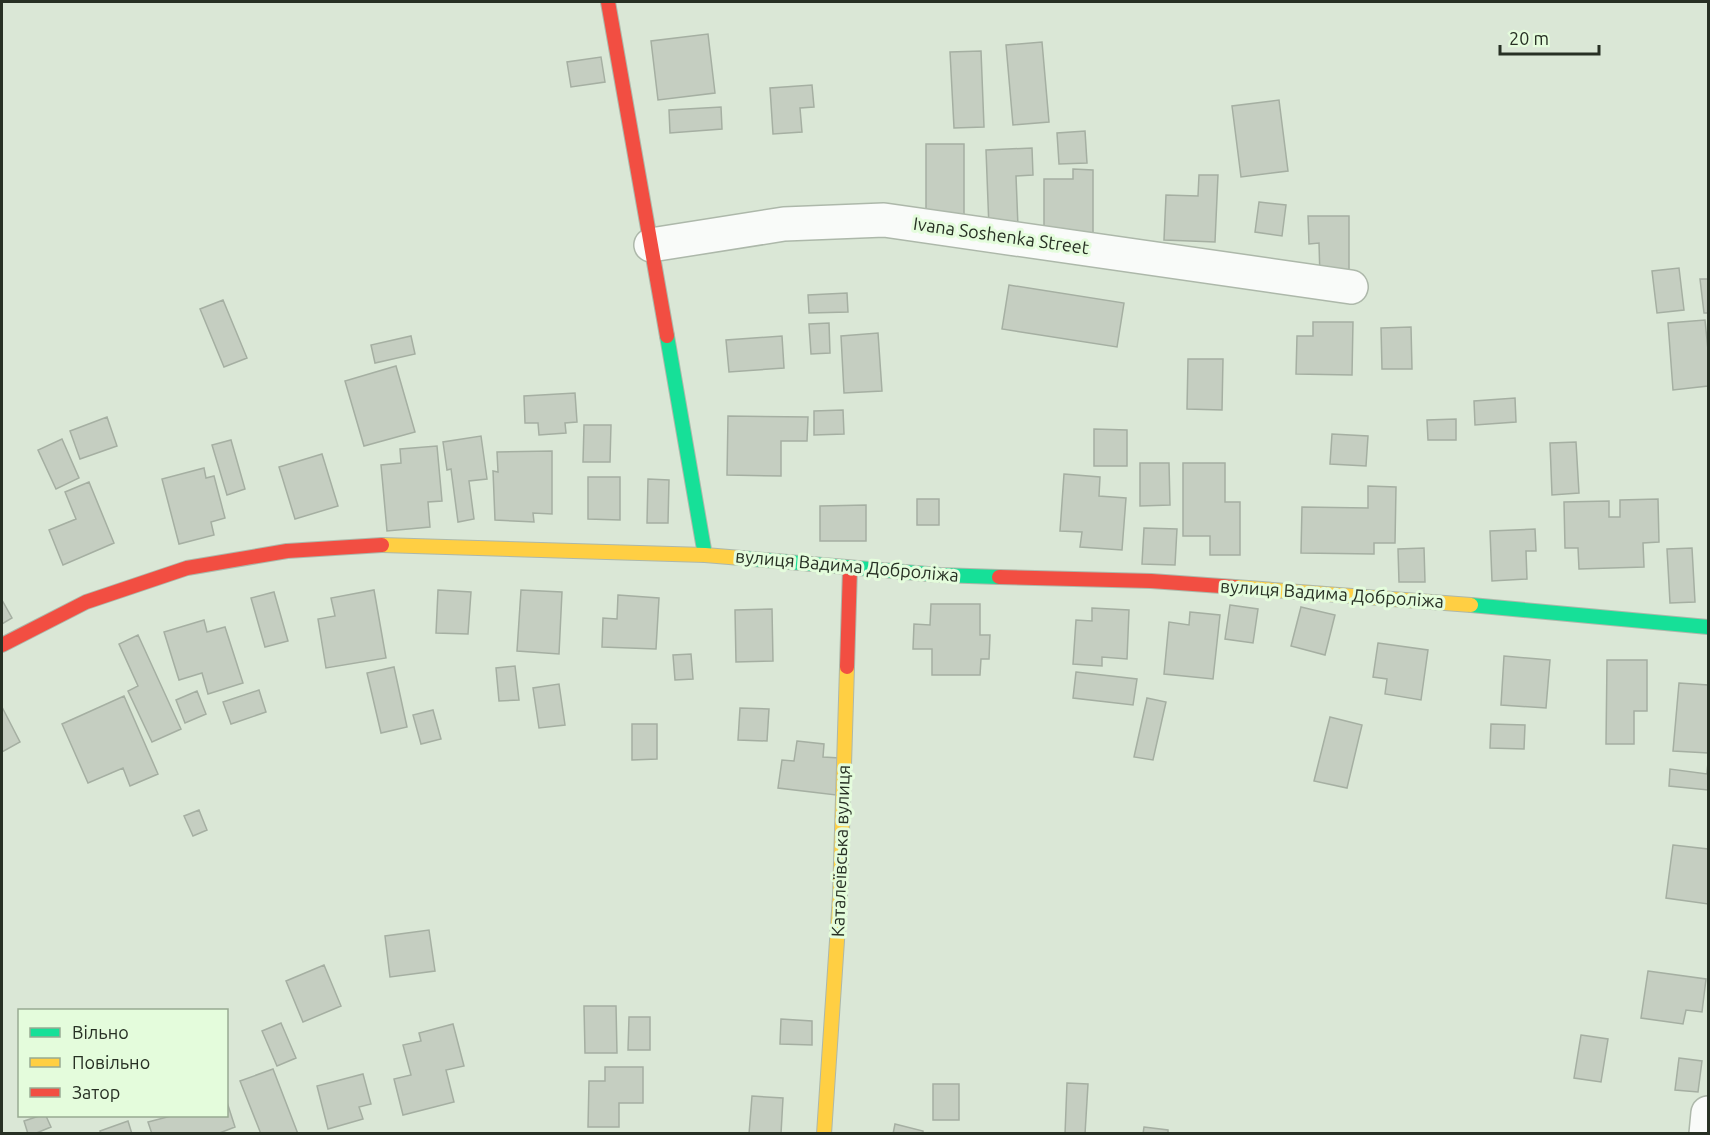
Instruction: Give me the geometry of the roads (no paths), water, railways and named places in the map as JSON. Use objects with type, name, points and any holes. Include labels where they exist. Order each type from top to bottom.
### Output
[{"type":"street","points":[[608,2],[705,555]]},
{"type":"street","name":"Ivana Soshenka Street","points":[[651,245],[784,224],[884,220],[1351,286]]},
{"type":"street","name":"вулиця Вадима Доброліжа","points":[[2,645],[86,602],[188,568],[287,551],[387,544],[705,555],[940,575],[1151,581],[1440,602],[1708,627]]},
{"type":"street","name":"Каталеївська вулиця","points":[[824,1134],[840,896],[850,568]]},
{"type":"street","points":[[1706,1134],[1708,1113]]}]
